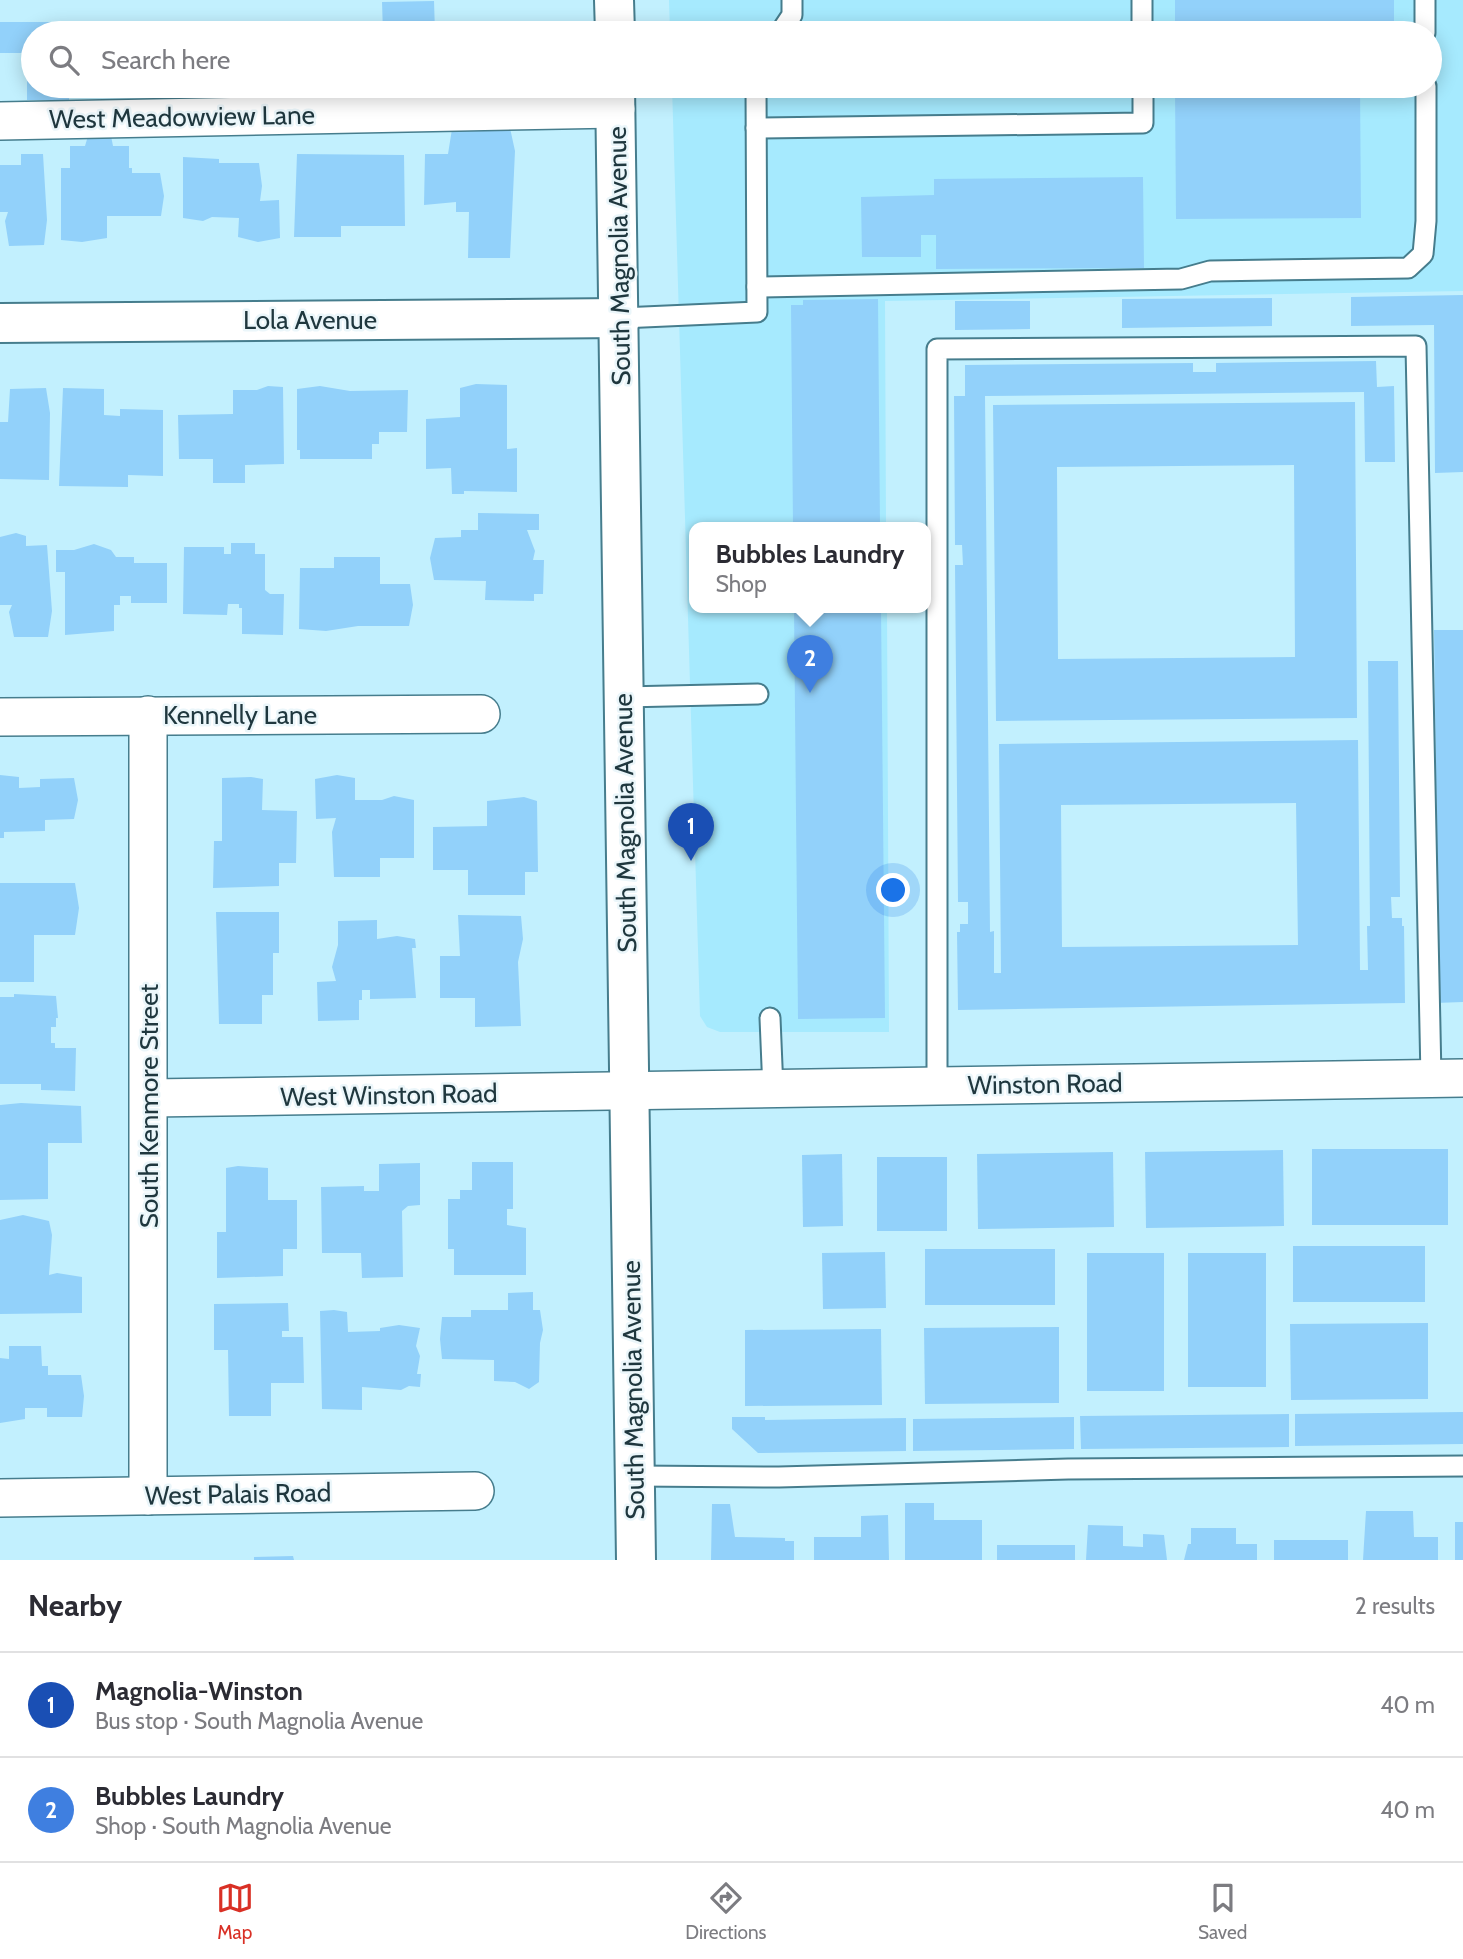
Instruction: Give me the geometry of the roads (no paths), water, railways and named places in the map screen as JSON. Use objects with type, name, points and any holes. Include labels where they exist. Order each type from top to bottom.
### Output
[{"type":"main road","points":[[614,0],[615,21]]},
{"type":"main road","name":"South Magnolia Avenue","points":[[616,98],[636,1560]]},
{"type":"main road","name":"Lola Avenue","points":[[0,323],[621,317]]},
{"type":"street","name":"West Meadowview Lane","points":[[0,121],[590,98]]},
{"type":"street","name":"Kennelly Lane","points":[[0,717],[481,714]]},
{"type":"street","name":"South Kenmore Street","points":[[148,715],[148,1496]]},
{"type":"street","name":"Winston Road","points":[[628,1092],[1447,1078]]},
{"type":"street","name":"West Winston Road","points":[[150,1098],[628,1092]]},
{"type":"street","name":"West Palais Road","points":[[0,1498],[475,1491]]},
{"type":"lane","points":[[788,21],[792,15],[792,0]]},
{"type":"lane","points":[[1142,0],[1142,21]]},
{"type":"lane","points":[[1425,0],[1426,21]]},
{"type":"lane","points":[[621,317],[757,312],[756,98]]},
{"type":"lane","points":[[756,128],[1143,123],[1143,98]]},
{"type":"lane","points":[[757,287],[1181,279],[1210,271],[1408,268],[1423,254],[1426,221],[1426,98]]},
{"type":"lane","points":[[937,1086],[937,349],[1416,346],[1447,1078]]},
{"type":"lane","points":[[624,697],[758,694]]},
{"type":"lane","points":[[770,1018],[773,1090]]},
{"type":"lane","points":[[635,1476],[779,1477],[1068,1469],[1463,1466]]},
{"type":"place","name":"Bubbles Laundry","points":[[810,693]]},
{"type":"place","name":"Magnolia-Winston","points":[[691,861]]}]
